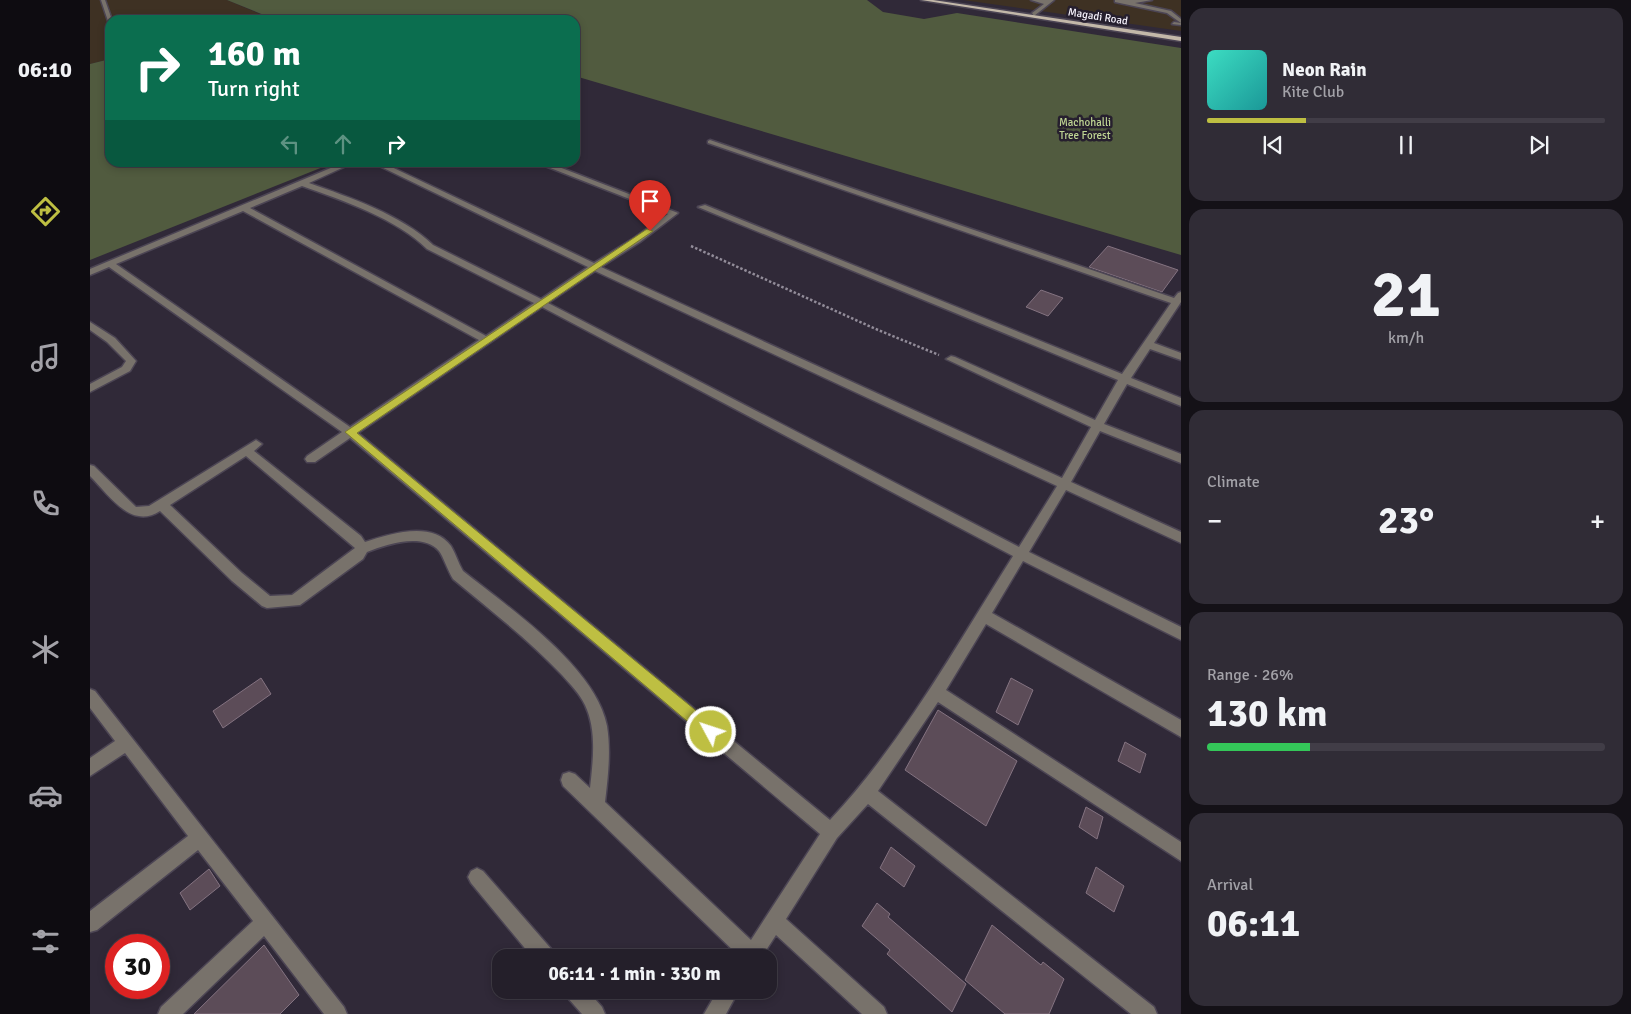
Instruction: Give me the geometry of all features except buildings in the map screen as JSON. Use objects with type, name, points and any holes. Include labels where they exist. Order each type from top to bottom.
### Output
[{"type":"main road","name":"Magadi Road","points":[[923,0],[1181,37]]},
{"type":"main road","name":"Magadi Road","points":[[941,0],[1181,37]]},
{"type":"street","points":[[1033,0],[1050,1]]},
{"type":"street","points":[[1109,0],[1135,2],[1150,0]]},
{"type":"street","points":[[1034,14],[1050,1]]},
{"type":"street","points":[[1117,1],[1170,12],[1181,23]]},
{"type":"street","points":[[710,142],[1177,305],[1147,344],[1125,378],[985,616],[936,692],[867,793],[831,832],[756,949]]},
{"type":"street","points":[[90,272],[340,167]]},
{"type":"street","points":[[384,167],[594,267],[1181,538]]},
{"type":"street","points":[[311,459],[594,267],[637,240],[674,213],[551,167]]},
{"type":"street","points":[[302,183],[373,211],[419,236],[430,247],[1021,554],[1181,634]]},
{"type":"street","points":[[702,207],[1181,402]]},
{"type":"street","points":[[244,208],[486,340]]},
{"type":"street","points":[[110,264],[350,432],[831,832]]},
{"type":"street","points":[[90,325],[95,334],[111,340],[131,361],[126,370],[90,388]]},
{"type":"street","points":[[1147,344],[1181,358]]},
{"type":"street","points":[[951,359],[1098,426],[1181,459]]},
{"type":"street","points":[[90,469],[132,510],[137,512],[151,511],[251,447],[356,540],[362,548]]},
{"type":"street","points":[[161,504],[237,577],[267,602],[294,601],[358,555],[362,548],[392,539],[416,536],[435,540],[446,550],[450,564],[458,575],[541,645],[588,695],[599,725],[601,752],[596,806]]},
{"type":"street","points":[[985,616],[1181,728]]},
{"type":"street","points":[[936,692],[1181,852]]},
{"type":"street","points":[[90,696],[337,1014]]},
{"type":"street","points":[[90,768],[127,742]]},
{"type":"street","points":[[569,780],[744,949]]},
{"type":"street","points":[[867,793],[1147,1014]]},
{"type":"street","points":[[90,923],[199,838]]},
{"type":"street","points":[[477,877],[538,949]]},
{"type":"street","points":[[168,1014],[265,922]]},
{"type":"street","points":[[774,922],[877,1014]]},
{"type":"street","points":[[582,999],[595,1014]]},
{"type":"street","points":[[714,1014],[723,999]]},
{"type":"lane","points":[[103,0],[108,15]]},
{"type":"lane","points":[[1174,23],[1181,23]]},
{"type":"path","points":[[691,246],[878,330],[951,359]]},
{"type":"shaded area","points":[[90,0],[227,0],[263,15],[105,15],[105,60],[90,64]]},
{"type":"shaded area","points":[[963,0],[1181,0],[1181,31]]},
{"type":"green space","name":"Machohalli Tree Forest","points":[[227,0],[867,0],[883,12],[924,19],[957,13],[1181,48],[1181,255],[580,77],[580,15],[264,15]]},
{"type":"green space","points":[[105,60],[105,167],[323,167],[90,260],[90,64]]},
{"type":"route","points":[[650,231],[350,432],[711,732]]}]
